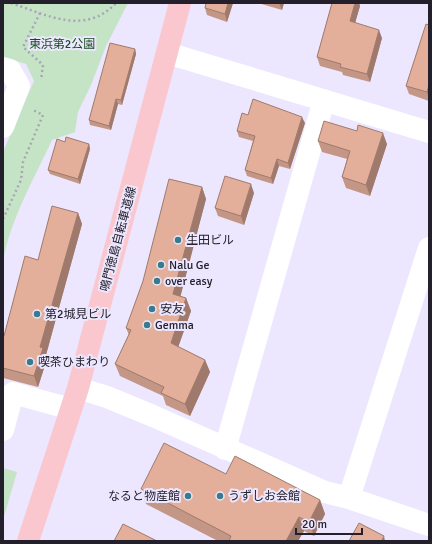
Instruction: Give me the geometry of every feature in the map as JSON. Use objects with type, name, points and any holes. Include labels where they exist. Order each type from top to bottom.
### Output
[{"type":"main road","name":"鳴門徳島自転車道線","points":[[28,541],[78,388],[180,3]]},
{"type":"street","points":[[167,53],[429,132]]},
{"type":"street","points":[[3,68],[10,70],[19,86],[3,127]]},
{"type":"street","points":[[225,448],[324,100]]},
{"type":"street","points":[[349,498],[429,248]]},
{"type":"street","points":[[78,388],[107,397],[153,416],[325,492],[349,498],[429,525]]},
{"type":"street","points":[[3,430],[13,393],[71,409]]},
{"type":"path","points":[[11,3],[51,17],[72,22],[95,18],[116,3]]},
{"type":"green space","name":"東浜第2公園","points":[[3,3],[128,3],[106,46],[91,85],[78,112],[75,132],[52,140],[17,214],[3,261],[3,152],[34,81],[26,64],[3,57]]},
{"type":"green space","points":[[3,468],[17,472],[3,520]]},
{"type":"building","points":[[206,3],[228,3],[225,14],[205,8]]},
{"type":"building","points":[[332,3],[355,3],[350,21],[379,30],[367,74],[340,67],[341,64],[317,57]]},
{"type":"building","points":[[426,24],[429,25],[429,85],[427,92],[406,86]]},
{"type":"building","points":[[110,43],[135,49],[121,100],[116,99],[109,126],[89,120]]},
{"type":"building","points":[[253,99],[302,117],[288,163],[277,159],[271,178],[245,170],[255,136],[237,131],[242,113],[248,115]]},
{"type":"building","points":[[324,121],[357,131],[358,125],[383,133],[366,185],[342,177],[350,151],[318,141]]},
{"type":"building","points":[[66,137],[89,144],[78,179],[48,170],[57,139],[65,142]]},
{"type":"building","points":[[225,176],[251,184],[241,216],[215,208]]},
{"type":"building","points":[[169,179],[202,187],[173,294],[186,298],[171,343],[205,360],[185,404],[161,393],[164,387],[115,364],[131,330],[126,328],[143,281]]},
{"type":"building","points":[[52,206],[78,213],[40,347],[43,348],[34,376],[3,368],[3,335],[4,336],[25,256],[38,260]]},
{"type":"building","name":"うずしお会館","points":[[164,443],[226,474],[235,456],[320,500],[309,522],[299,517],[286,541],[229,541],[231,536],[141,489]]},
{"type":"building","points":[[359,523],[384,536],[382,540],[384,541],[349,541]]},
{"type":"building","points":[[123,524],[157,541],[114,541]]},
{"type":"place","name":"生田ビル","points":[[178,240]]},
{"type":"place","name":"Nalu Ge","points":[[161,265]]},
{"type":"place","name":"over easy","points":[[157,281]]},
{"type":"place","name":"安友","points":[[152,309]]},
{"type":"place","name":"第2城見ビル","points":[[37,314]]},
{"type":"place","name":"Gemma","points":[[147,325]]},
{"type":"place","name":"喫茶ひまわり","points":[[30,362]]},
{"type":"place","name":"なると物産館","points":[[188,496]]},
{"type":"place","name":"うずしお会館","points":[[220,496]]}]
